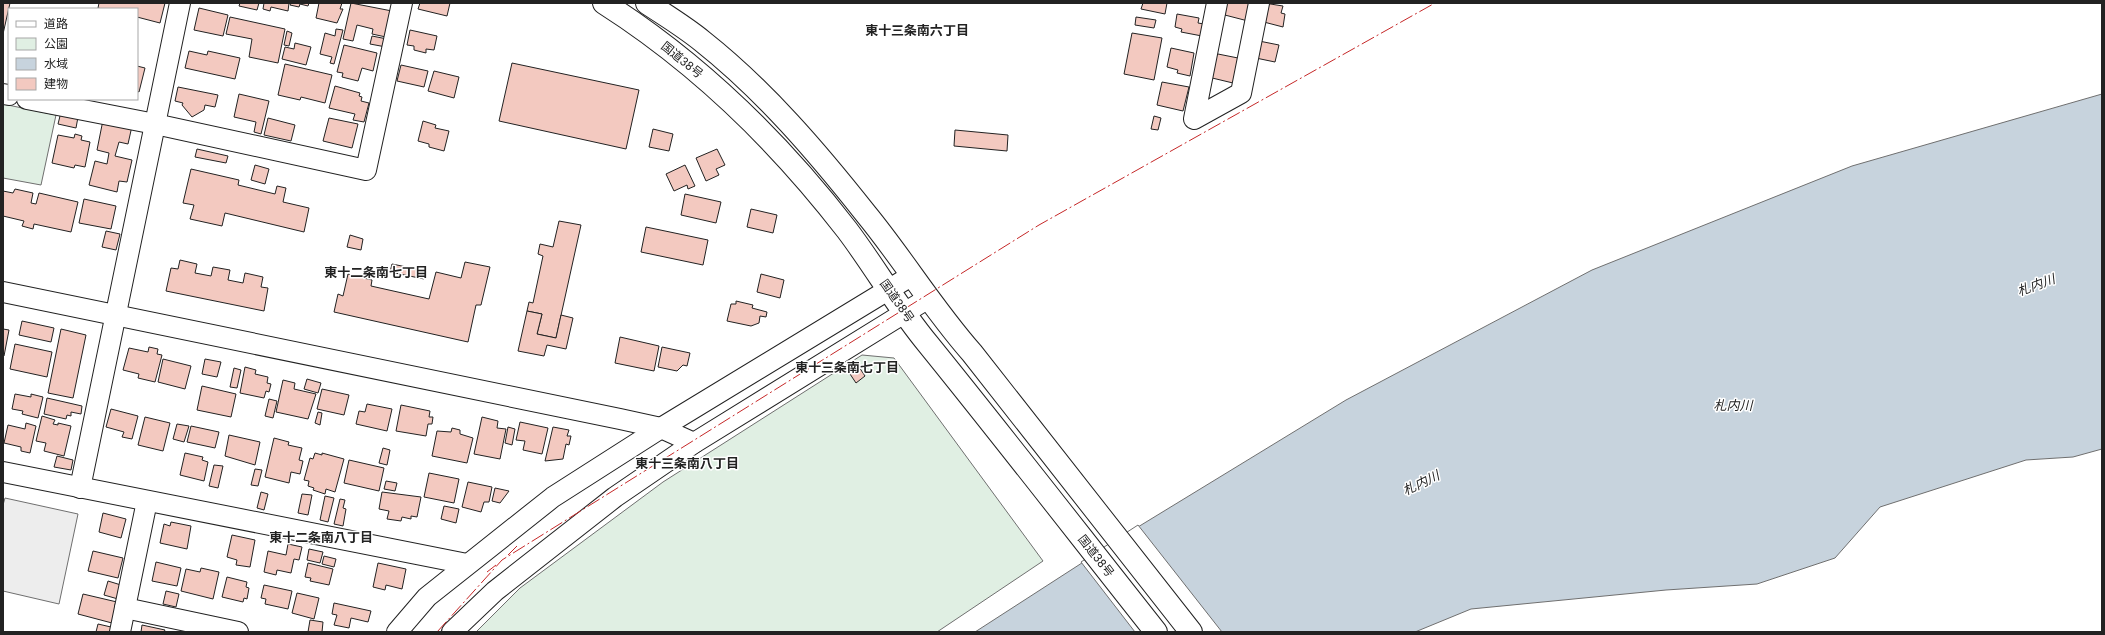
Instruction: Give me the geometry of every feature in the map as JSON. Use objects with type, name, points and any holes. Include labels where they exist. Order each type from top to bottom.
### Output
[{"type":"highway","name":"国道38号","points":[[604,3],[693,67],[794,166],[847,231],[890,289],[926,343],[950,370],[1156,632]]},
{"type":"highway","points":[[647,3],[702,40],[754,87],[807,142],[867,215],[928,299],[1191,632]]},
{"type":"street","points":[[80,488],[180,3]]},
{"type":"street","points":[[32,100],[155,124],[366,170],[402,3]]},
{"type":"street","points":[[1217,3],[1194,119],[1241,93],[1259,3]]},
{"type":"street","points":[[397,632],[427,597],[553,497],[661,428],[911,276]]},
{"type":"street","points":[[3,292],[661,428],[694,443]]},
{"type":"street","points":[[452,632],[501,586],[615,497],[694,443],[928,299]]},
{"type":"street","points":[[3,472],[467,564]]},
{"type":"street","points":[[120,632],[147,501]]},
{"type":"street","points":[[125,608],[238,632]]},
{"type":"green space","points":[[3,104],[56,115],[41,185],[3,178]]},
{"type":"green space","points":[[862,355],[894,358],[1043,561],[937,632],[476,632],[520,588],[663,482]]},
{"type":"shaded area","points":[[5,498],[78,514],[59,604],[3,591],[3,505]]},
{"type":"water","name":"札内川","points":[[2102,94],[2102,449],[2073,457],[2026,460],[1880,507],[1835,558],[1757,584],[1666,590],[1471,609],[1415,632],[975,632],[1133,530],[1346,400],[1592,270],[1852,166]]},
{"type":"pier","points":[[1138,525],[1222,632],[1135,632],[1081,562]]},
{"type":"building","points":[[3,3],[10,3],[8,8],[3,34]]},
{"type":"building","points":[[99,3],[165,3],[160,23],[138,17],[138,8],[98,8]]},
{"type":"building","points":[[240,3],[259,3],[257,10],[239,6]]},
{"type":"building","points":[[264,3],[289,3],[288,11],[271,7],[270,11],[263,9]]},
{"type":"building","points":[[291,3],[309,3],[308,6],[300,4],[299,7],[290,5]]},
{"type":"building","points":[[319,3],[342,3],[340,9],[343,9],[337,23],[316,18]]},
{"type":"building","points":[[351,3],[392,11],[386,37],[372,34],[373,29],[357,25],[353,41],[343,39]]},
{"type":"building","points":[[420,3],[450,3],[447,16],[418,9]]},
{"type":"building","points":[[1143,3],[1167,3],[1165,14],[1141,9]]},
{"type":"building","points":[[1223,3],[1252,3],[1248,21],[1221,14]]},
{"type":"building","points":[[1264,3],[1283,6],[1281,13],[1285,14],[1283,27],[1260,21]]},
{"type":"building","points":[[199,8],[228,15],[223,36],[194,30]]},
{"type":"building","points":[[1177,14],[1199,18],[1198,23],[1204,24],[1202,36],[1181,32],[1182,29],[1175,27]]},
{"type":"building","points":[[230,17],[285,29],[278,63],[249,57],[252,39],[226,34]]},
{"type":"building","points":[[1136,17],[1156,20],[1154,28],[1135,25]]},
{"type":"building","points":[[336,29],[343,30],[334,64],[330,63],[332,57],[320,54],[325,33],[335,36]]},
{"type":"building","points":[[410,30],[437,36],[434,50],[426,49],[426,53],[414,50],[414,46],[407,45]]},
{"type":"building","points":[[287,31],[292,33],[289,46],[284,45]]},
{"type":"building","points":[[1132,33],[1162,38],[1154,80],[1124,74]]},
{"type":"building","points":[[372,36],[387,39],[386,47],[370,44]]},
{"type":"building","points":[[1254,40],[1279,45],[1275,62],[1251,57]]},
{"type":"building","points":[[295,43],[311,47],[306,65],[282,59],[285,47],[294,49]]},
{"type":"building","points":[[344,45],[377,53],[373,71],[362,68],[358,81],[342,77],[343,73],[337,72]]},
{"type":"building","points":[[1171,48],[1194,53],[1190,76],[1177,73],[1178,70],[1167,67]]},
{"type":"building","points":[[189,51],[207,55],[208,51],[240,58],[235,79],[185,68]]},
{"type":"building","points":[[1213,53],[1238,58],[1233,83],[1208,77]]},
{"type":"building","points":[[512,63],[639,90],[626,149],[499,121]]},
{"type":"building","points":[[285,64],[332,75],[325,103],[301,97],[300,100],[278,95]]},
{"type":"building","points":[[401,65],[428,71],[424,87],[397,81]]},
{"type":"building","points":[[138,66],[145,68],[138,92]]},
{"type":"building","points":[[434,71],[459,77],[454,98],[428,91]]},
{"type":"building","points":[[1162,82],[1189,87],[1183,111],[1157,105]]},
{"type":"building","points":[[335,86],[360,93],[359,96],[362,97],[361,101],[369,103],[364,122],[353,120],[355,114],[329,108]]},
{"type":"building","points":[[178,87],[218,95],[215,107],[205,105],[204,110],[192,117],[182,105],[183,103],[175,101]]},
{"type":"building","points":[[239,94],[269,101],[261,134],[254,132],[256,122],[234,117]]},
{"type":"building","points":[[61,112],[78,117],[76,128],[58,124]]},
{"type":"building","points":[[1154,116],[1161,118],[1158,130],[1151,129]]},
{"type":"building","points":[[268,118],[295,125],[291,141],[264,135]]},
{"type":"building","points":[[329,118],[358,124],[352,148],[323,141]]},
{"type":"building","points":[[103,120],[132,126],[128,144],[119,142],[115,156],[132,160],[127,182],[119,181],[117,192],[89,185],[95,161],[107,164],[109,153],[97,150]]},
{"type":"building","points":[[423,121],[436,125],[435,128],[449,131],[444,151],[429,147],[429,144],[418,141]]},
{"type":"building","points":[[653,129],[673,134],[669,151],[649,147]]},
{"type":"building","points":[[955,130],[1008,135],[1007,151],[954,146]]},
{"type":"building","points":[[75,134],[82,136],[81,140],[90,142],[85,167],[75,165],[74,168],[52,163],[58,135],[74,138]]},
{"type":"building","points":[[197,149],[228,156],[226,163],[195,157]]},
{"type":"building","points":[[717,149],[725,165],[716,169],[719,175],[706,181],[696,158]]},
{"type":"building","points":[[255,165],[269,169],[265,184],[251,180]]},
{"type":"building","points":[[685,165],[695,186],[688,189],[687,185],[674,191],[666,174]]},
{"type":"building","points":[[191,169],[239,180],[238,185],[275,194],[277,186],[286,188],[283,202],[309,208],[304,232],[225,213],[222,226],[190,219],[194,205],[183,203]]},
{"type":"building","points":[[15,189],[33,193],[31,203],[36,204],[39,193],[78,202],[71,232],[34,224],[33,229],[22,226],[24,221],[3,216],[3,191],[13,193]]},
{"type":"building","points":[[685,194],[721,202],[716,223],[681,215]]},
{"type":"building","points":[[84,199],[116,206],[111,229],[79,223]]},
{"type":"building","points":[[751,209],[777,215],[773,233],[747,227]]},
{"type":"building","points":[[559,221],[581,225],[556,338],[537,334],[542,314],[527,311],[529,302],[533,303],[543,256],[538,254],[540,244],[553,247]]},
{"type":"building","points":[[646,227],[708,240],[703,265],[641,252]]},
{"type":"building","points":[[106,231],[120,234],[116,250],[102,247]]},
{"type":"building","points":[[350,235],[363,239],[361,250],[347,247]]},
{"type":"building","points":[[180,260],[197,264],[195,273],[211,276],[213,267],[230,270],[228,280],[243,283],[245,273],[263,277],[261,287],[268,288],[264,311],[166,291],[171,268],[178,269]]},
{"type":"building","points":[[465,262],[490,267],[481,305],[476,305],[468,342],[334,312],[338,294],[343,296],[348,274],[372,280],[371,286],[429,299],[436,272],[461,278]]},
{"type":"building","points":[[392,264],[426,271],[424,279],[390,272]]},
{"type":"building","points":[[761,274],[784,280],[780,298],[757,292]]},
{"type":"building","points":[[736,301],[753,305],[752,308],[767,312],[766,317],[760,316],[759,323],[751,326],[727,321],[731,304],[736,304]]},
{"type":"building","points":[[527,311],[542,314],[537,334],[556,338],[561,315],[573,318],[566,349],[547,345],[544,356],[518,351]]},
{"type":"building","points":[[22,321],[54,328],[51,342],[19,335]]},
{"type":"building","points":[[3,329],[9,330],[4,356],[3,355]]},
{"type":"building","points":[[61,329],[86,335],[73,398],[48,393]]},
{"type":"building","points":[[620,337],[659,346],[654,371],[615,363]]},
{"type":"building","points":[[15,344],[52,352],[47,377],[10,369]]},
{"type":"building","points":[[149,347],[158,349],[157,354],[162,355],[155,382],[138,378],[139,374],[123,370],[129,348],[148,352]]},
{"type":"building","points":[[662,347],[690,353],[687,366],[683,365],[677,371],[658,367]]},
{"type":"building","points":[[163,359],[191,366],[185,389],[158,382]]},
{"type":"building","points":[[205,359],[221,362],[217,377],[202,374]]},
{"type":"building","points":[[245,367],[256,370],[255,374],[268,377],[267,383],[271,384],[269,392],[266,391],[264,398],[240,393]]},
{"type":"building","points":[[859,367],[865,376],[856,383],[850,374]]},
{"type":"building","points":[[234,368],[241,370],[237,388],[230,387]]},
{"type":"building","points":[[307,379],[321,383],[318,393],[304,389]]},
{"type":"building","points":[[283,380],[295,383],[294,389],[316,394],[308,419],[276,412]]},
{"type":"building","points":[[202,386],[236,394],[231,417],[197,410]]},
{"type":"building","points":[[322,389],[349,395],[344,415],[317,409]]},
{"type":"building","points":[[15,394],[31,397],[31,394],[43,397],[38,418],[22,414],[23,411],[12,409]]},
{"type":"building","points":[[47,398],[82,406],[81,414],[71,412],[71,416],[67,415],[66,419],[44,414]]},
{"type":"building","points":[[269,399],[277,401],[273,418],[265,416]]},
{"type":"building","points":[[367,404],[392,409],[387,431],[356,424],[359,411],[365,412]]},
{"type":"building","points":[[401,405],[430,411],[429,417],[433,417],[432,424],[428,424],[426,436],[396,431]]},
{"type":"building","points":[[111,409],[138,416],[132,439],[122,437],[124,432],[106,427]]},
{"type":"building","points":[[318,412],[322,413],[320,425],[315,423]]},
{"type":"building","points":[[42,416],[55,420],[53,424],[58,425],[58,423],[71,426],[64,456],[44,451],[46,443],[36,441]]},
{"type":"building","points":[[145,417],[170,423],[163,451],[138,445]]},
{"type":"building","points":[[482,417],[498,421],[497,428],[506,429],[500,459],[474,454]]},
{"type":"building","points":[[520,422],[548,428],[542,454],[523,450],[525,441],[516,440]]},
{"type":"building","points":[[26,423],[36,426],[30,453],[21,451],[21,447],[4,443],[8,425],[25,429]]},
{"type":"building","points":[[177,424],[189,426],[184,442],[173,439]]},
{"type":"building","points":[[191,426],[219,432],[215,448],[187,442]]},
{"type":"building","points":[[508,427],[515,429],[512,445],[505,443]]},
{"type":"building","points":[[553,427],[569,430],[567,436],[571,436],[569,445],[566,444],[563,459],[545,461]]},
{"type":"building","points":[[452,428],[460,430],[460,434],[473,438],[467,463],[432,456],[437,431],[451,432]]},
{"type":"building","points":[[229,435],[260,442],[255,465],[225,456]]},
{"type":"building","points":[[274,438],[289,442],[288,445],[302,448],[299,460],[303,461],[300,474],[291,472],[289,483],[265,477]]},
{"type":"building","points":[[383,448],[390,450],[387,465],[379,463]]},
{"type":"building","points":[[185,453],[203,457],[202,460],[208,462],[204,481],[180,475]]},
{"type":"building","points":[[315,453],[322,455],[322,453],[344,459],[335,492],[326,489],[325,494],[313,490],[314,488],[308,486],[309,481],[304,480],[310,458],[313,459]]},
{"type":"building","points":[[57,456],[73,460],[71,470],[54,467]]},
{"type":"building","points":[[349,460],[384,468],[379,491],[344,483]]},
{"type":"building","points":[[214,465],[223,466],[218,488],[209,486]]},
{"type":"building","points":[[255,469],[262,470],[258,486],[251,485]]},
{"type":"building","points":[[429,473],[459,479],[454,503],[424,497]]},
{"type":"building","points":[[386,481],[397,483],[395,491],[384,489]]},
{"type":"building","points":[[468,482],[492,487],[489,502],[484,502],[481,512],[462,507]]},
{"type":"building","points":[[495,488],[509,491],[500,503],[492,501]]},
{"type":"building","points":[[261,492],[268,494],[264,510],[257,508]]},
{"type":"building","points":[[382,492],[421,497],[417,517],[411,516],[411,519],[402,517],[401,521],[387,519],[389,511],[379,509]]},
{"type":"building","points":[[302,494],[312,495],[308,515],[298,513]]},
{"type":"building","points":[[325,496],[334,498],[328,522],[320,520]]},
{"type":"building","points":[[340,499],[345,500],[343,508],[346,509],[343,526],[334,524]]},
{"type":"building","points":[[444,506],[459,509],[456,523],[441,519]]},
{"type":"building","points":[[103,513],[126,519],[121,538],[99,532]]},
{"type":"building","points":[[171,522],[191,526],[187,549],[160,543],[164,524],[170,526]]},
{"type":"building","points":[[232,535],[255,540],[250,567],[236,565],[237,560],[227,557]]},
{"type":"building","points":[[288,544],[302,547],[299,560],[294,559],[291,573],[277,570],[276,575],[264,572],[268,551],[286,555]]},
{"type":"building","points":[[309,549],[323,552],[320,563],[307,560]]},
{"type":"building","points":[[93,551],[123,558],[118,578],[88,571]]},
{"type":"building","points":[[324,556],[336,559],[334,567],[322,564]]},
{"type":"building","points":[[156,562],[181,568],[177,586],[152,581]]},
{"type":"building","points":[[308,563],[333,569],[329,585],[310,581],[311,578],[305,577]]},
{"type":"building","points":[[378,563],[406,569],[402,589],[386,585],[385,590],[373,587]]},
{"type":"building","points":[[201,568],[219,572],[213,599],[181,591],[186,569],[200,572]]},
{"type":"building","points":[[227,577],[247,582],[246,587],[249,588],[247,599],[244,598],[243,602],[222,597]]},
{"type":"building","points":[[108,581],[121,585],[118,599],[104,595]]},
{"type":"building","points":[[264,585],[292,591],[288,609],[265,604],[266,599],[261,598]]},
{"type":"building","points":[[166,591],[179,594],[176,607],[163,604]]},
{"type":"building","points":[[297,593],[319,598],[314,619],[292,613]]},
{"type":"building","points":[[83,594],[117,602],[112,623],[78,614]]},
{"type":"building","points":[[334,603],[371,611],[368,622],[351,618],[349,628],[334,625],[337,615],[332,614]]},
{"type":"building","points":[[310,620],[323,622],[322,632],[308,632]]},
{"type":"building","points":[[98,624],[111,627],[110,632],[96,632]]},
{"type":"building","points":[[142,625],[165,630],[164,632],[141,632]]},
{"type":"power","points":[[437,632],[502,560],[1039,225],[1435,3]]},
{"type":"power","points":[[508,555],[517,546]]},
{"type":"power","points":[[487,572],[496,565]]},
{"type":"district","name":"東十三条南六丁目","points":[[917,30]]},
{"type":"district","name":"東十二条南七丁目","points":[[376,272]]},
{"type":"district","name":"東十三条南七丁目","points":[[847,367]]},
{"type":"district","name":"東十三条南八丁目","points":[[687,463]]},
{"type":"district","name":"東十二条南八丁目","points":[[321,537]]}]
